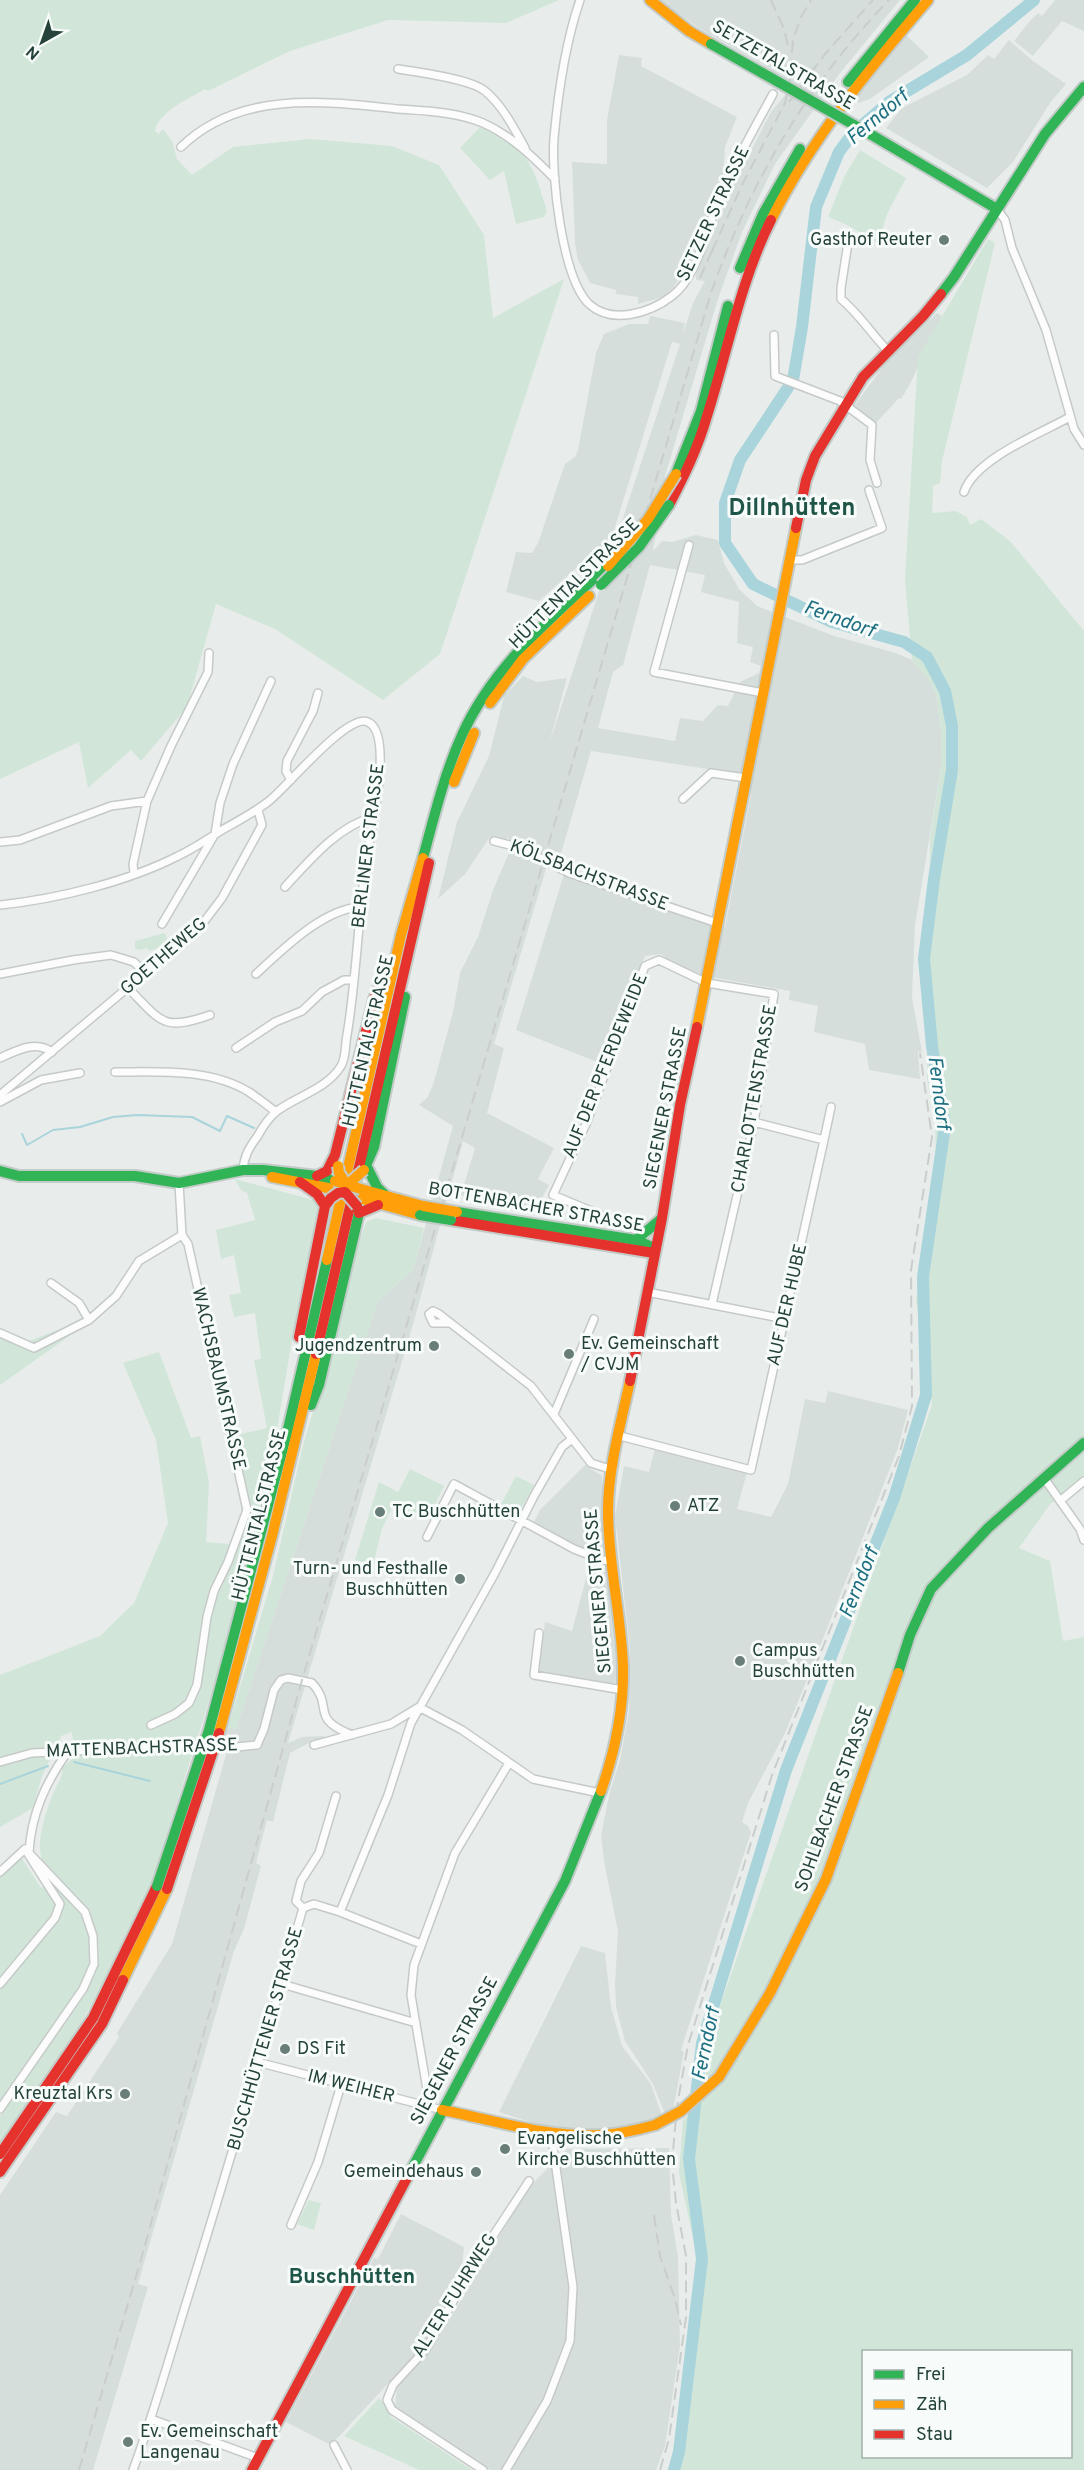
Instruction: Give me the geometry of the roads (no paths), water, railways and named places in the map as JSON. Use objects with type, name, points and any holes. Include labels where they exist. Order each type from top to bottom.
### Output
[{"type":"main road","name":"SETZETALSTRASSE","points":[[650,0],[689,31],[997,209]]},
{"type":"main road","name":"HÜTTENTALSTRASSE","points":[[214,1731],[405,937],[446,776],[462,735],[476,708],[516,652],[608,566],[648,519],[676,474],[701,411],[731,295],[748,247],[763,214],[821,117],[915,0]]},
{"type":"main road","name":"HÜTTENTALSTRASSE","points":[[0,2172],[102,2024],[162,1887],[255,1607],[297,1437],[405,937],[454,779],[471,739],[484,712],[523,658],[639,547],[669,505],[684,479],[703,436],[740,298],[772,218],[807,156],[829,123],[862,78],[928,0]]},
{"type":"main road","name":"SIEGENER STRASSE","points":[[252,2470],[565,1881],[589,1827],[613,1752],[623,1690],[622,1652],[606,1516],[662,1218],[680,1105],[707,983],[806,480],[815,456],[868,370],[922,316],[954,277],[1045,134],[1084,87]]},
{"type":"main road","points":[[297,1437],[319,1385],[346,1192],[337,1160],[374,999],[405,937]]},
{"type":"main road","points":[[288,1429],[292,1373],[346,1192],[366,1169],[396,1045],[408,972],[405,937]]},
{"type":"main road","points":[[317,1176],[327,1171],[337,1160]]},
{"type":"main road","points":[[366,1169],[370,1178],[387,1197]]},
{"type":"main road","name":"BOTTENBACHER STRASSE","points":[[243,1170],[346,1192],[387,1197],[421,1210]]},
{"type":"main road","name":"BOTTENBACHER STRASSE","points":[[0,1171],[19,1176],[135,1176],[179,1183],[243,1170],[317,1176],[346,1192],[378,1205],[421,1210],[654,1253]]},
{"type":"main road","points":[[300,1182],[317,1194],[346,1192]]},
{"type":"main road","name":"BOTTENBACHER STRASSE","points":[[454,1216],[641,1237],[654,1253]]},
{"type":"main road","points":[[641,1237],[662,1218]]},
{"type":"main road","name":"SOHLBACHER STRASSE","points":[[442,2110],[551,2133],[575,2137],[602,2137],[631,2133],[655,2125],[681,2111],[718,2077],[727,2066],[770,1993],[826,1879],[884,1718],[910,1635],[931,1589],[988,1528],[1084,1443]]},
{"type":"main road","name":"HÜTTENTALSTRASSE","points":[[0,2154],[93,2018],[162,1887]]},
{"type":"street","name":"SETZER STRASSE","points":[[580,0],[567,52],[556,128],[555,179],[561,230],[572,272],[580,292],[603,314],[621,316],[644,311],[673,296],[686,282],[720,195],[773,94]]},
{"type":"street","points":[[398,69],[438,75],[483,89],[505,112],[526,151]]},
{"type":"street","points":[[181,147],[203,128],[239,112],[262,106],[320,101],[450,114],[481,122],[526,151],[555,179]]},
{"type":"street","points":[[997,209],[1005,220],[1012,248],[1046,330],[1070,417],[1084,445]]},
{"type":"street","points":[[848,243],[840,288],[841,300],[857,313],[865,326],[887,350]]},
{"type":"street","points":[[774,335],[775,376],[840,400],[872,425],[870,460],[878,483]]},
{"type":"street","points":[[964,492],[968,481],[981,469],[1070,417]]},
{"type":"street","points":[[790,560],[802,560],[882,528],[868,490]]},
{"type":"street","points":[[689,545],[654,672],[763,693]]},
{"type":"street","points":[[134,873],[133,864],[147,801],[171,746],[208,672],[209,653]]},
{"type":"street","points":[[162,924],[215,834],[219,803],[233,764],[271,681]]},
{"type":"street","points":[[291,780],[286,771],[287,761],[313,711],[318,693]]},
{"type":"street","name":"BERLINER STRASSE","points":[[0,905],[87,890],[178,857],[258,810],[275,797],[346,728],[364,720],[376,729],[380,738],[381,759],[359,907],[351,1007],[342,1065],[332,1077],[314,1090],[276,1112],[250,1147],[244,1158],[243,1170]]},
{"type":"street","points":[[683,799],[711,773],[746,778]]},
{"type":"street","points":[[0,842],[20,840],[111,806],[147,801]]},
{"type":"street","name":"GOETHEWEG","points":[[0,1095],[183,942],[212,914],[262,825],[258,810]]},
{"type":"street","points":[[285,887],[329,844],[359,821],[373,817]]},
{"type":"street","name":"KÖLSBACHSTRASSE","points":[[494,841],[521,848],[569,873],[717,923]]},
{"type":"street","points":[[256,974],[291,941],[325,920],[359,907]]},
{"type":"street","points":[[0,974],[111,955],[134,962],[145,973]]},
{"type":"street","name":"AUF DER PFERDEWEIDE","points":[[641,1237],[553,1195],[586,1124],[645,966],[659,960],[707,983]]},
{"type":"street","points":[[236,1048],[275,1022],[302,1011],[322,992],[344,980],[353,980]]},
{"type":"street","name":"CHARLOTTENSTRASSE","points":[[707,983],[774,994],[754,1122],[712,1304]]},
{"type":"street","points":[[128,988],[164,1022],[180,1024],[210,1015]]},
{"type":"street","points":[[0,1058],[29,1046],[44,1046],[52,1052]]},
{"type":"street","points":[[115,1072],[179,1072],[216,1079],[247,1091],[276,1112]]},
{"type":"street","points":[[0,1102],[41,1080],[80,1073]]},
{"type":"street","name":"AUF DER HUBE","points":[[620,1436],[750,1473],[831,1107]]},
{"type":"street","points":[[754,1122],[824,1140]]},
{"type":"street","name":"WACHSBAUMSTRASSE","points":[[151,1725],[175,1714],[189,1703],[197,1685],[204,1654],[207,1617],[214,1591],[228,1562],[247,1510],[188,1244],[182,1235],[179,1183]]},
{"type":"street","points":[[0,1333],[34,1348],[89,1320],[116,1296],[139,1261],[182,1235]]},
{"type":"street","points":[[51,1283],[79,1303],[89,1320]]},
{"type":"street","points":[[647,1292],[785,1319]]},
{"type":"street","points":[[554,1414],[594,1319]]},
{"type":"street","points":[[449,1323],[531,1386],[591,1463],[613,1470]]},
{"type":"street","points":[[340,1912],[388,1795],[411,1723],[562,1447],[572,1439]]},
{"type":"street","points":[[1044,1479],[1080,1529],[1084,1540]]},
{"type":"street","points":[[1060,1501],[1084,1481]]},
{"type":"street","points":[[427,1537],[454,1484],[574,1549],[611,1561]]},
{"type":"street","points":[[539,1633],[534,1675],[623,1690]]},
{"type":"street","name":"MATTENBACHSTRASSE","points":[[0,1762],[32,1753],[68,1750],[257,1745],[264,1729],[274,1690],[281,1680],[288,1678],[312,1683],[322,1698],[326,1720],[334,1728],[352,1735]]},
{"type":"street","points":[[314,1745],[391,1724],[419,1707]]},
{"type":"street","points":[[419,1707],[462,1730],[533,1779],[600,1793]]},
{"type":"street","points":[[0,1984],[55,1918],[60,1904],[32,1862],[29,1853],[30,1838],[45,1786],[68,1750]]},
{"type":"street","points":[[430,2107],[411,1995],[414,1965],[455,1853],[509,1764]]},
{"type":"street","points":[[303,1908],[296,1901],[301,1881],[319,1853],[336,1796]]},
{"type":"street","points":[[0,1872],[25,1849],[85,1912],[93,1936],[94,1964],[83,1989],[0,2109]]},
{"type":"street","name":"BUSCHHÜTTENER STRASSE","points":[[133,2470],[152,2419],[261,2063],[303,1908],[314,1904],[421,1944]]},
{"type":"street","points":[[282,1984],[416,2023]]},
{"type":"street","name":"IM WEIHER","points":[[261,2063],[442,2110]]},
{"type":"street","points":[[291,2225],[318,2162],[341,2085]]},
{"type":"street","points":[[506,2470],[547,2401],[570,2341],[573,2287],[551,2133]]},
{"type":"street","name":"ALTER FUHRWEG","points":[[483,2470],[392,2410],[387,2400],[393,2385],[426,2349],[472,2268],[529,2181]]},
{"type":"street","points":[[152,2419],[258,2458]]},
{"type":"street","points":[[334,2445],[347,2470]]},
{"type":"waterway","name":"Ferndorf","points":[[674,2470],[679,2452],[702,2259],[689,2159],[702,2043],[786,1770],[894,1498],[926,1395],[923,1277],[945,1126],[932,1046],[924,959],[934,879],[952,770],[952,726],[945,691],[927,657],[904,642],[832,622],[753,584],[725,543],[725,503],[740,460],[793,380],[802,327],[816,207],[839,152],[853,133],[889,102],[967,55],[1034,0]]},
{"type":"waterway","points":[[22,1134],[27,1145],[53,1130],[80,1127],[113,1117],[137,1115],[192,1117],[220,1131],[227,1116],[254,1128]]},
{"type":"waterway","points":[[74,1762],[150,1781]]},
{"type":"waterway","points":[[0,1784],[48,1766]]},
{"type":"railway","points":[[771,0],[784,29],[789,50]]},
{"type":"railway","points":[[712,251],[743,183],[785,103],[790,80],[793,40],[801,17],[811,0]]},
{"type":"railway","points":[[789,102],[825,54],[873,0]]},
{"type":"railway","points":[[79,2470],[140,2263],[302,1680],[711,293],[744,212],[784,137],[832,66],[889,0]]},
{"type":"railway","points":[[700,278],[715,244]]},
{"type":"railway","points":[[660,2470],[669,2439],[686,2317],[686,2256],[676,2203],[672,2163],[677,2106],[688,2045],[772,1775],[899,1456],[912,1406],[911,1270],[932,1137],[920,1053]]},
{"type":"railway","points":[[654,2215],[660,2256],[675,2299],[681,2325]]},
{"type":"place","name":"Gasthof Reuter","points":[[944,240]]},
{"type":"place","name":"Jugendzentrum","points":[[434,1346]]},
{"type":"place","name":"Ev. Gemeinschaft / CVJM","points":[[569,1354]]},
{"type":"place","name":"ATZ","points":[[675,1506]]},
{"type":"place","name":"TC Buschhütten","points":[[380,1512]]},
{"type":"place","name":"Turn- und Festhalle Buschhütten","points":[[460,1579]]},
{"type":"place","name":"Campus Buschhütten","points":[[740,1661]]},
{"type":"place","name":"DS Fit","points":[[285,2049]]},
{"type":"place","name":"Kreuztal Krs","points":[[125,2094]]},
{"type":"place","name":"Evangelische Kirche Buschhütten","points":[[505,2149]]},
{"type":"place","name":"Gemeindehaus","points":[[476,2172]]},
{"type":"place","name":"Ev. Gemeinschaft Langenau","points":[[128,2442]]},
{"type":"district","name":"Dillnhütten","points":[[792,509]]},
{"type":"district","name":"Buschhütten","points":[[352,2277]]}]
